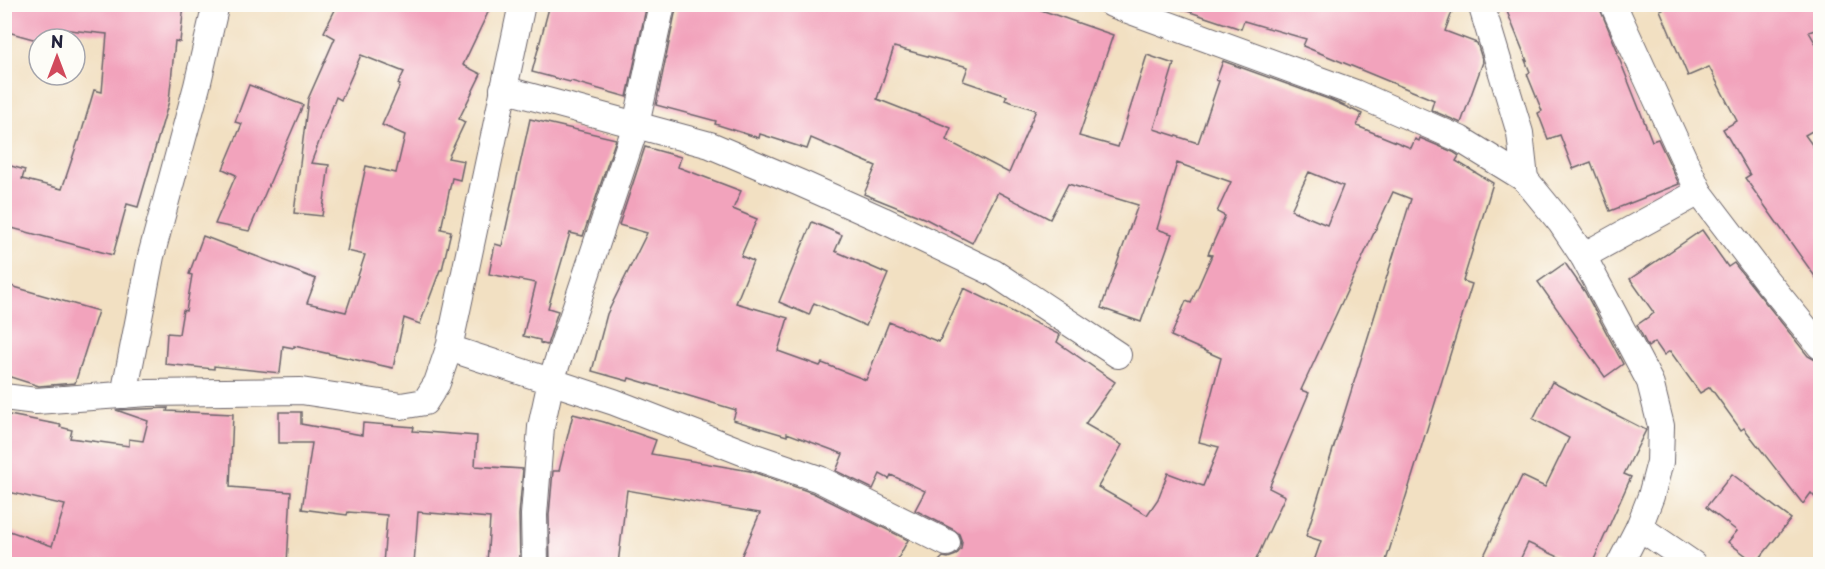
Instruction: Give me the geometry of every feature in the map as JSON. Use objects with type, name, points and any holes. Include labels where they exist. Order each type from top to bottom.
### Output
[{"type":"street","points":[[124,395],[151,256],[197,86],[216,4]]},
{"type":"street","points":[[4,397],[36,401],[212,391],[301,391],[401,406],[425,402],[438,383],[449,348],[522,4]]},
{"type":"street","points":[[535,564],[534,515],[539,449],[541,427],[551,381],[636,125],[662,4]]},
{"type":"street","points":[[1112,4],[1354,93],[1460,140],[1525,179],[1561,223],[1583,256],[1650,382],[1661,426],[1660,462],[1651,496],[1639,527],[1620,564]]},
{"type":"street","points":[[1481,4],[1520,134],[1525,179]]},
{"type":"street","points":[[1613,4],[1699,192],[1766,280],[1821,346]]},
{"type":"street","points":[[503,89],[710,145],[893,225],[994,273],[1118,355]]},
{"type":"street","points":[[1583,256],[1699,192]]},
{"type":"street","points":[[449,348],[614,402],[755,457],[819,478],[947,543]]},
{"type":"street","points":[[1639,527],[1693,564]]},
{"type":"building","points":[[4,4],[184,4],[180,42],[175,41],[169,101],[138,207],[127,204],[113,255],[4,226],[4,164],[25,170],[22,179],[62,189],[94,90],[102,92],[107,34],[87,32],[87,27],[27,27],[27,37],[4,31]]},
{"type":"building","points":[[338,4],[492,4],[463,65],[481,74],[459,119],[465,122],[448,158],[464,161],[460,180],[452,178],[441,229],[451,231],[442,270],[440,270],[420,324],[404,318],[393,368],[294,346],[294,348],[283,346],[280,373],[214,366],[214,369],[165,364],[167,333],[179,334],[183,310],[186,311],[192,275],[189,274],[203,236],[316,279],[307,303],[346,312],[365,255],[347,251],[366,166],[396,173],[405,135],[382,125],[404,72],[361,55],[341,100],[336,97],[311,163],[329,165],[322,216],[294,213],[308,99],[335,38],[324,32]]},
{"type":"building","points":[[550,4],[647,4],[627,97],[532,72]]},
{"type":"building","points":[[677,4],[1024,4],[1113,35],[1079,136],[1118,147],[1147,55],[1174,64],[1154,129],[1198,143],[1219,81],[1216,80],[1223,61],[1331,100],[1362,114],[1357,126],[1411,148],[1415,139],[1419,141],[1420,138],[1453,152],[1459,156],[1456,161],[1493,183],[1463,281],[1472,284],[1385,564],[1313,564],[1321,541],[1306,536],[1411,199],[1393,192],[1301,390],[1309,393],[1269,488],[1285,496],[1254,564],[936,564],[943,557],[956,555],[961,549],[962,542],[959,534],[954,530],[915,510],[925,491],[891,475],[889,479],[880,474],[873,489],[836,471],[843,454],[787,433],[787,436],[733,420],[736,410],[629,378],[628,381],[592,371],[607,314],[647,233],[619,225],[645,147],[681,157],[678,167],[741,191],[733,209],[757,219],[741,256],[753,261],[736,303],[788,318],[778,351],[820,366],[822,363],[866,380],[889,322],[939,342],[964,288],[1060,335],[1057,342],[1115,382],[1085,424],[1122,445],[1098,487],[1147,515],[1158,499],[1168,473],[1203,486],[1219,447],[1199,442],[1221,358],[1171,336],[1186,301],[1191,303],[1212,255],[1208,254],[1225,216],[1217,212],[1231,182],[1177,163],[1157,229],[1172,234],[1141,322],[1101,308],[1138,205],[1068,184],[1050,219],[998,192],[972,243],[926,219],[864,194],[876,166],[811,138],[807,149],[760,134],[759,138],[715,124],[716,121],[656,105]],"holes":[[[894,47],[968,67],[963,81],[1007,96],[1005,100],[1036,110],[1009,173],[946,140],[951,128],[877,99]],[[1309,172],[1343,186],[1327,225],[1291,210]]]},
{"type":"building","points":[[1179,4],[1455,4],[1445,31],[1477,43],[1483,62],[1461,123],[1431,110],[1434,100],[1303,46],[1306,39],[1244,21],[1241,29],[1178,8]]},
{"type":"building","points":[[1504,4],[1598,4],[1652,141],[1658,139],[1679,184],[1610,211],[1591,162],[1573,169],[1560,135],[1548,139],[1538,113],[1542,111],[1527,74],[1530,72],[1525,60],[1527,61]]},
{"type":"building","points":[[1673,4],[1821,4],[1821,28],[1809,32],[1821,53],[1821,126],[1805,135],[1821,157],[1821,285],[1745,178],[1750,175],[1723,129],[1737,121],[1709,67],[1688,76],[1660,10]]},
{"type":"building","points":[[249,85],[303,105],[249,231],[215,224],[236,175],[223,169],[242,124],[235,122]]},
{"type":"building","points":[[530,119],[616,139],[583,236],[570,233],[548,308],[558,311],[547,345],[540,343],[540,340],[523,336],[536,283],[489,274],[495,244],[502,246]]},
{"type":"building","points":[[812,222],[842,235],[835,251],[888,274],[866,326],[814,303],[809,315],[779,302]]},
{"type":"building","points":[[1702,230],[1728,267],[1734,263],[1808,356],[1821,363],[1821,504],[1811,493],[1803,504],[1744,428],[1741,430],[1710,387],[1700,393],[1670,351],[1664,355],[1655,342],[1648,347],[1637,325],[1654,313],[1630,279]]},
{"type":"building","points":[[1565,263],[1585,292],[1623,364],[1605,377],[1538,282]]},
{"type":"building","points":[[4,284],[98,311],[75,383],[39,386],[4,375]]},
{"type":"building","points":[[1552,382],[1646,430],[1624,474],[1631,477],[1592,564],[1574,564],[1528,543],[1518,564],[1480,564],[1522,476],[1545,487],[1569,438],[1533,419]]},
{"type":"building","points":[[168,408],[167,411],[233,414],[230,487],[291,492],[287,564],[4,564],[4,529],[52,546],[65,505],[4,491],[4,414],[61,425],[60,427],[72,430],[70,438],[129,446],[129,439],[143,441],[148,421],[116,410]]},
{"type":"building","points":[[279,412],[301,412],[301,424],[362,435],[363,423],[414,427],[413,431],[477,436],[475,466],[523,469],[519,515],[520,564],[487,564],[490,518],[418,512],[414,564],[383,564],[387,515],[348,512],[347,515],[302,509],[312,443],[279,443]]},
{"type":"building","points":[[573,414],[656,440],[651,454],[750,471],[813,493],[908,540],[895,564],[738,564],[760,513],[627,490],[618,564],[550,564],[549,515],[553,471],[559,471]]},
{"type":"building","points":[[1732,474],[1791,519],[1756,563],[1728,542],[1737,531],[1706,507]]}]
